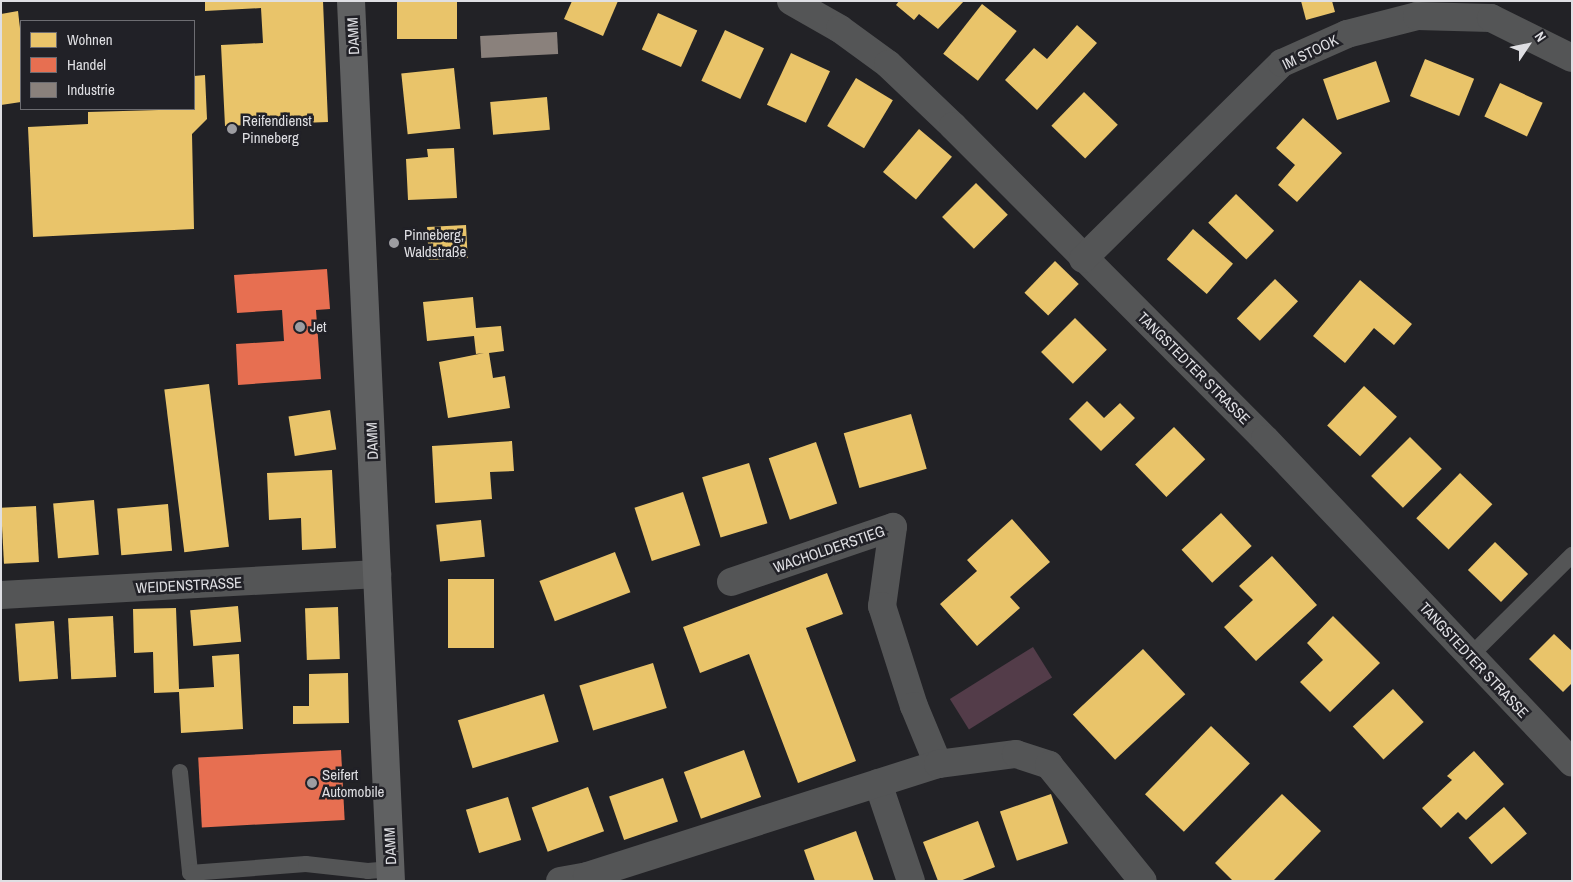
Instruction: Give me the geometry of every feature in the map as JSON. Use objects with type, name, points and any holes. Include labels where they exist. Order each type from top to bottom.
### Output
[{"type":"main road","name":"DAMM","points":[[351,1],[391,875]]},
{"type":"street","name":"TANGSTEDTER STRASSE","points":[[791,1],[840,29],[888,64],[1265,439],[1572,763]]},
{"type":"street","name":"IM STOOK","points":[[1083,258],[1282,63],[1347,34],[1417,16],[1492,18],[1572,58]]},
{"type":"street","name":"WACHOLDERSTIEG","points":[[731,582],[893,527],[882,606],[914,706],[938,764]]},
{"type":"street","name":"WEIDENSTRASSE","points":[[1,595],[377,574]]},
{"type":"street","points":[[560,881],[587,876],[938,764],[1016,754],[1049,765],[1143,881]]},
{"type":"street","points":[[878,783],[911,881]]},
{"type":"lane","points":[[1470,656],[1572,555]]},
{"type":"lane","points":[[180,772],[190,873],[306,864],[391,875]]},
{"type":"shaded area","points":[[1033,647],[1052,678],[969,729],[950,699]]},
{"type":"building: Wohnen","points":[[205,1],[323,1],[328,122],[225,126],[221,45],[263,43],[261,8],[205,11]]},
{"type":"building: Wohnen","points":[[397,1],[457,1],[457,39],[397,39]]},
{"type":"building: Wohnen","points":[[572,1],[618,1],[603,36],[564,19]]},
{"type":"building: Wohnen","points":[[899,1],[964,1],[938,29],[919,14],[914,20],[896,5]]},
{"type":"building: Wohnen","points":[[1301,1],[1332,1],[1335,12],[1306,20]]},
{"type":"building: Wohnen","points":[[982,4],[1017,31],[978,81],[943,54]]},
{"type":"building: Wohnen","points":[[18,11],[20,28],[20,102],[1,105],[1,14]]},
{"type":"building: Wohnen","points":[[658,13],[697,30],[681,67],[642,50]]},
{"type":"building: Wohnen","points":[[1077,25],[1097,43],[1037,110],[1005,80],[1034,48],[1047,59]]},
{"type":"building: Wohnen","points":[[725,30],[764,48],[740,99],[701,81]]},
{"type":"building: Wohnen","points":[[791,53],[830,71],[806,123],[767,105]]},
{"type":"building: Wohnen","points":[[1425,59],[1474,79],[1459,116],[1410,96]]},
{"type":"building: Wohnen","points":[[1376,61],[1390,102],[1337,120],[1323,79]]},
{"type":"building: Wohnen","points":[[454,68],[460,129],[408,134],[401,74]]},
{"type":"building: Wohnen","points":[[205,75],[207,119],[192,134],[194,229],[33,237],[28,127],[88,124],[88,112],[195,110],[195,76]]},
{"type":"building: Wohnen","points":[[856,78],[893,100],[864,148],[827,126]]},
{"type":"building: Wohnen","points":[[1500,83],[1543,103],[1527,136],[1484,117]]},
{"type":"building: Wohnen","points":[[1084,92],[1118,125],[1085,158],[1051,126]]},
{"type":"building: Wohnen","points":[[547,97],[550,130],[493,135],[490,102]]},
{"type":"building: Wohnen","points":[[1303,118],[1342,153],[1297,202],[1278,185],[1295,165],[1276,148]]},
{"type":"building: Wohnen","points":[[919,129],[952,157],[916,200],[883,172]]},
{"type":"building: Wohnen","points":[[454,148],[457,198],[408,200],[406,159],[428,157],[427,149]]},
{"type":"building: Wohnen","points":[[976,183],[1008,215],[974,249],[942,217]]},
{"type":"building: Wohnen","points":[[1236,194],[1274,231],[1246,260],[1208,223]]},
{"type":"building: Wohnen","points":[[466,225],[468,258],[429,260],[427,227]]},
{"type":"building: Wohnen","points":[[1193,229],[1233,264],[1207,294],[1167,259]]},
{"type":"building: Wohnen","points":[[1055,261],[1079,284],[1048,316],[1024,293]]},
{"type":"building: Wohnen","points":[[1275,279],[1298,301],[1260,341],[1237,319]]},
{"type":"building: Wohnen","points":[[1360,280],[1412,324],[1394,345],[1374,328],[1345,363],[1313,336]]},
{"type":"building: Wohnen","points":[[473,297],[476,328],[501,326],[504,351],[489,353],[493,378],[505,376],[510,408],[448,418],[439,362],[484,353],[476,354],[474,336],[427,341],[423,302]]},
{"type":"building: Wohnen","points":[[1075,318],[1107,350],[1073,384],[1041,352]]},
{"type":"building: Wohnen","points":[[209,384],[229,547],[184,552],[164,389]]},
{"type":"building: Wohnen","points":[[1364,386],[1397,417],[1360,456],[1327,425]]},
{"type":"building: Wohnen","points":[[1087,401],[1104,418],[1120,403],[1135,418],[1101,451],[1069,419]]},
{"type":"building: Wohnen","points":[[330,410],[336,450],[295,456],[289,417]]},
{"type":"building: Wohnen","points":[[911,414],[927,469],[859,488],[844,433]]},
{"type":"building: Wohnen","points":[[1174,427],[1205,459],[1166,497],[1135,465]]},
{"type":"building: Wohnen","points":[[1410,437],[1442,469],[1403,508],[1371,476]]},
{"type":"building: Wohnen","points":[[512,441],[514,471],[490,472],[492,499],[435,503],[432,446]]},
{"type":"building: Wohnen","points":[[816,442],[837,503],[790,520],[769,458]]},
{"type":"building: Wohnen","points":[[749,463],[767,523],[721,538],[702,477]]},
{"type":"building: Wohnen","points":[[332,470],[336,548],[302,550],[301,518],[269,520],[267,473]]},
{"type":"building: Wohnen","points":[[1460,473],[1492,504],[1449,550],[1416,518]]},
{"type":"building: Wohnen","points":[[683,492],[700,545],[652,561],[634,508]]},
{"type":"building: Wohnen","points":[[94,500],[99,555],[58,558],[53,504]]},
{"type":"building: Wohnen","points":[[168,504],[172,551],[121,555],[117,508]]},
{"type":"building: Wohnen","points":[[36,506],[39,562],[4,564],[1,508]]},
{"type":"building: Wohnen","points":[[1221,513],[1252,546],[1212,583],[1182,550]]},
{"type":"building: Wohnen","points":[[1012,519],[1050,562],[1010,597],[1020,608],[977,646],[940,604],[977,571],[967,560]]},
{"type":"building: Wohnen","points":[[481,520],[485,557],[440,562],[436,525]]},
{"type":"building: Wohnen","points":[[1495,542],[1528,574],[1501,602],[1468,570]]},
{"type":"building: Wohnen","points":[[615,552],[630,592],[555,621],[539,581]]},
{"type":"building: Wohnen","points":[[1272,556],[1317,605],[1256,661],[1224,627],[1253,600],[1239,586]]},
{"type":"building: Wohnen","points":[[827,573],[843,614],[806,628],[856,761],[798,783],[749,654],[700,673],[683,627]]},
{"type":"building: Wohnen","points":[[448,579],[494,579],[494,648],[448,648]]},
{"type":"building: Wohnen","points":[[238,606],[241,642],[193,646],[190,610]]},
{"type":"building: Wohnen","points":[[338,607],[340,659],[307,660],[305,608]]},
{"type":"building: Wohnen","points":[[176,608],[179,689],[214,687],[212,656],[239,654],[243,729],[181,733],[179,692],[154,693],[153,652],[134,653],[133,609]]},
{"type":"building: Wohnen","points":[[113,616],[116,677],[71,679],[68,618]]},
{"type":"building: Wohnen","points":[[1333,616],[1380,663],[1330,712],[1300,682],[1323,660],[1307,643]]},
{"type":"building: Wohnen","points":[[54,621],[58,679],[19,682],[15,624]]},
{"type":"building: Wohnen","points":[[1554,634],[1572,651],[1572,683],[1563,692],[1529,659]]},
{"type":"building: Wohnen","points":[[1143,649],[1185,694],[1115,760],[1073,714]]},
{"type":"building: Wohnen","points":[[653,663],[667,708],[593,730],[579,686]]},
{"type":"building: Wohnen","points":[[348,673],[349,723],[293,724],[293,706],[309,706],[309,674]]},
{"type":"building: Wohnen","points":[[1393,689],[1424,722],[1383,759],[1353,727]]},
{"type":"building: Wohnen","points":[[544,694],[559,742],[473,768],[458,720]]},
{"type":"building: Wohnen","points":[[1211,726],[1250,764],[1184,832],[1145,794]]},
{"type":"building: Wohnen","points":[[744,750],[761,797],[701,819],[684,772]]},
{"type":"building: Wohnen","points":[[1474,751],[1504,784],[1466,820],[1458,812],[1441,828],[1422,808],[1452,780],[1447,776]]},
{"type":"building: Wohnen","points":[[663,778],[678,821],[624,840],[609,797]]},
{"type":"building: Wohnen","points":[[588,787],[604,831],[548,852],[532,808]]},
{"type":"building: Wohnen","points":[[1051,794],[1068,843],[1017,861],[1000,812]]},
{"type":"building: Wohnen","points":[[1282,794],[1321,831],[1273,881],[1233,881],[1215,863]]},
{"type":"building: Wohnen","points":[[508,797],[521,840],[479,853],[466,810]]},
{"type":"building: Wohnen","points":[[1504,807],[1527,833],[1491,864],[1469,838]]},
{"type":"building: Wohnen","points":[[978,821],[995,867],[960,881],[938,881],[923,842]]},
{"type":"building: Wohnen","points":[[856,831],[874,881],[815,881],[804,850]]},
{"type":"building: Handel","name":"Jet","points":[[327,269],[330,309],[316,310],[321,379],[238,385],[236,344],[284,341],[282,310],[237,313],[234,275]]},
{"type":"building: Handel","points":[[341,750],[345,820],[202,827],[198,757]]},
{"type":"building: Industrie","points":[[557,32],[558,54],[481,58],[480,36]]},
{"type":"place","name":"Reifendienst Pinneberg","points":[[232,129]]},
{"type":"place","name":"Pinneberg, Waldstraße","points":[[394,243]]},
{"type":"place","name":"Jet","points":[[300,327]]},
{"type":"place","name":"Seifert Automobile","points":[[312,783]]}]
